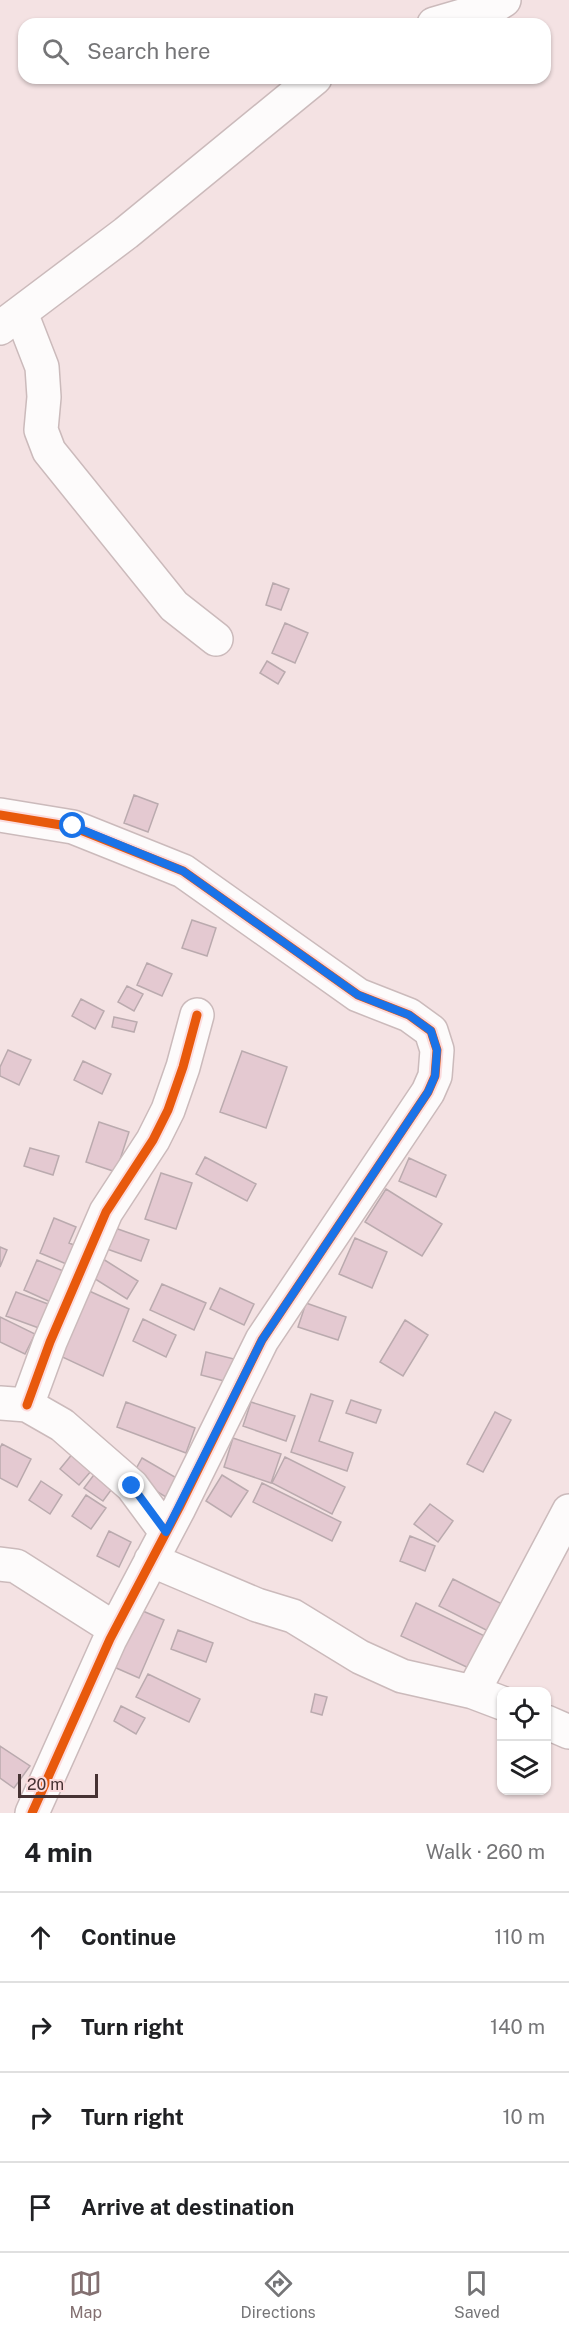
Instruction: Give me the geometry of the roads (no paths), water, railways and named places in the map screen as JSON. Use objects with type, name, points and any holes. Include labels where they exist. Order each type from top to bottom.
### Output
[{"type":"street","points":[[454,18],[493,6],[504,0]]},
{"type":"street","points":[[216,639],[174,606],[49,451],[40,430],[44,397],[42,368],[10,321],[126,233],[308,84]]},
{"type":"street","points":[[0,815],[73,826],[183,871],[358,995],[409,1015],[431,1031],[437,1050],[435,1076],[428,1092],[262,1340],[115,1629],[32,1813]]},
{"type":"street","points":[[197,1015],[168,1110],[153,1140],[106,1212],[50,1342],[14,1404],[62,1425],[132,1486],[159,1546],[257,1605],[293,1616],[360,1657],[402,1676],[487,1698],[569,1511]]},
{"type":"street","points":[[0,1564],[16,1566],[115,1629]]},
{"type":"street","points":[[551,1724],[569,1732]]}]
